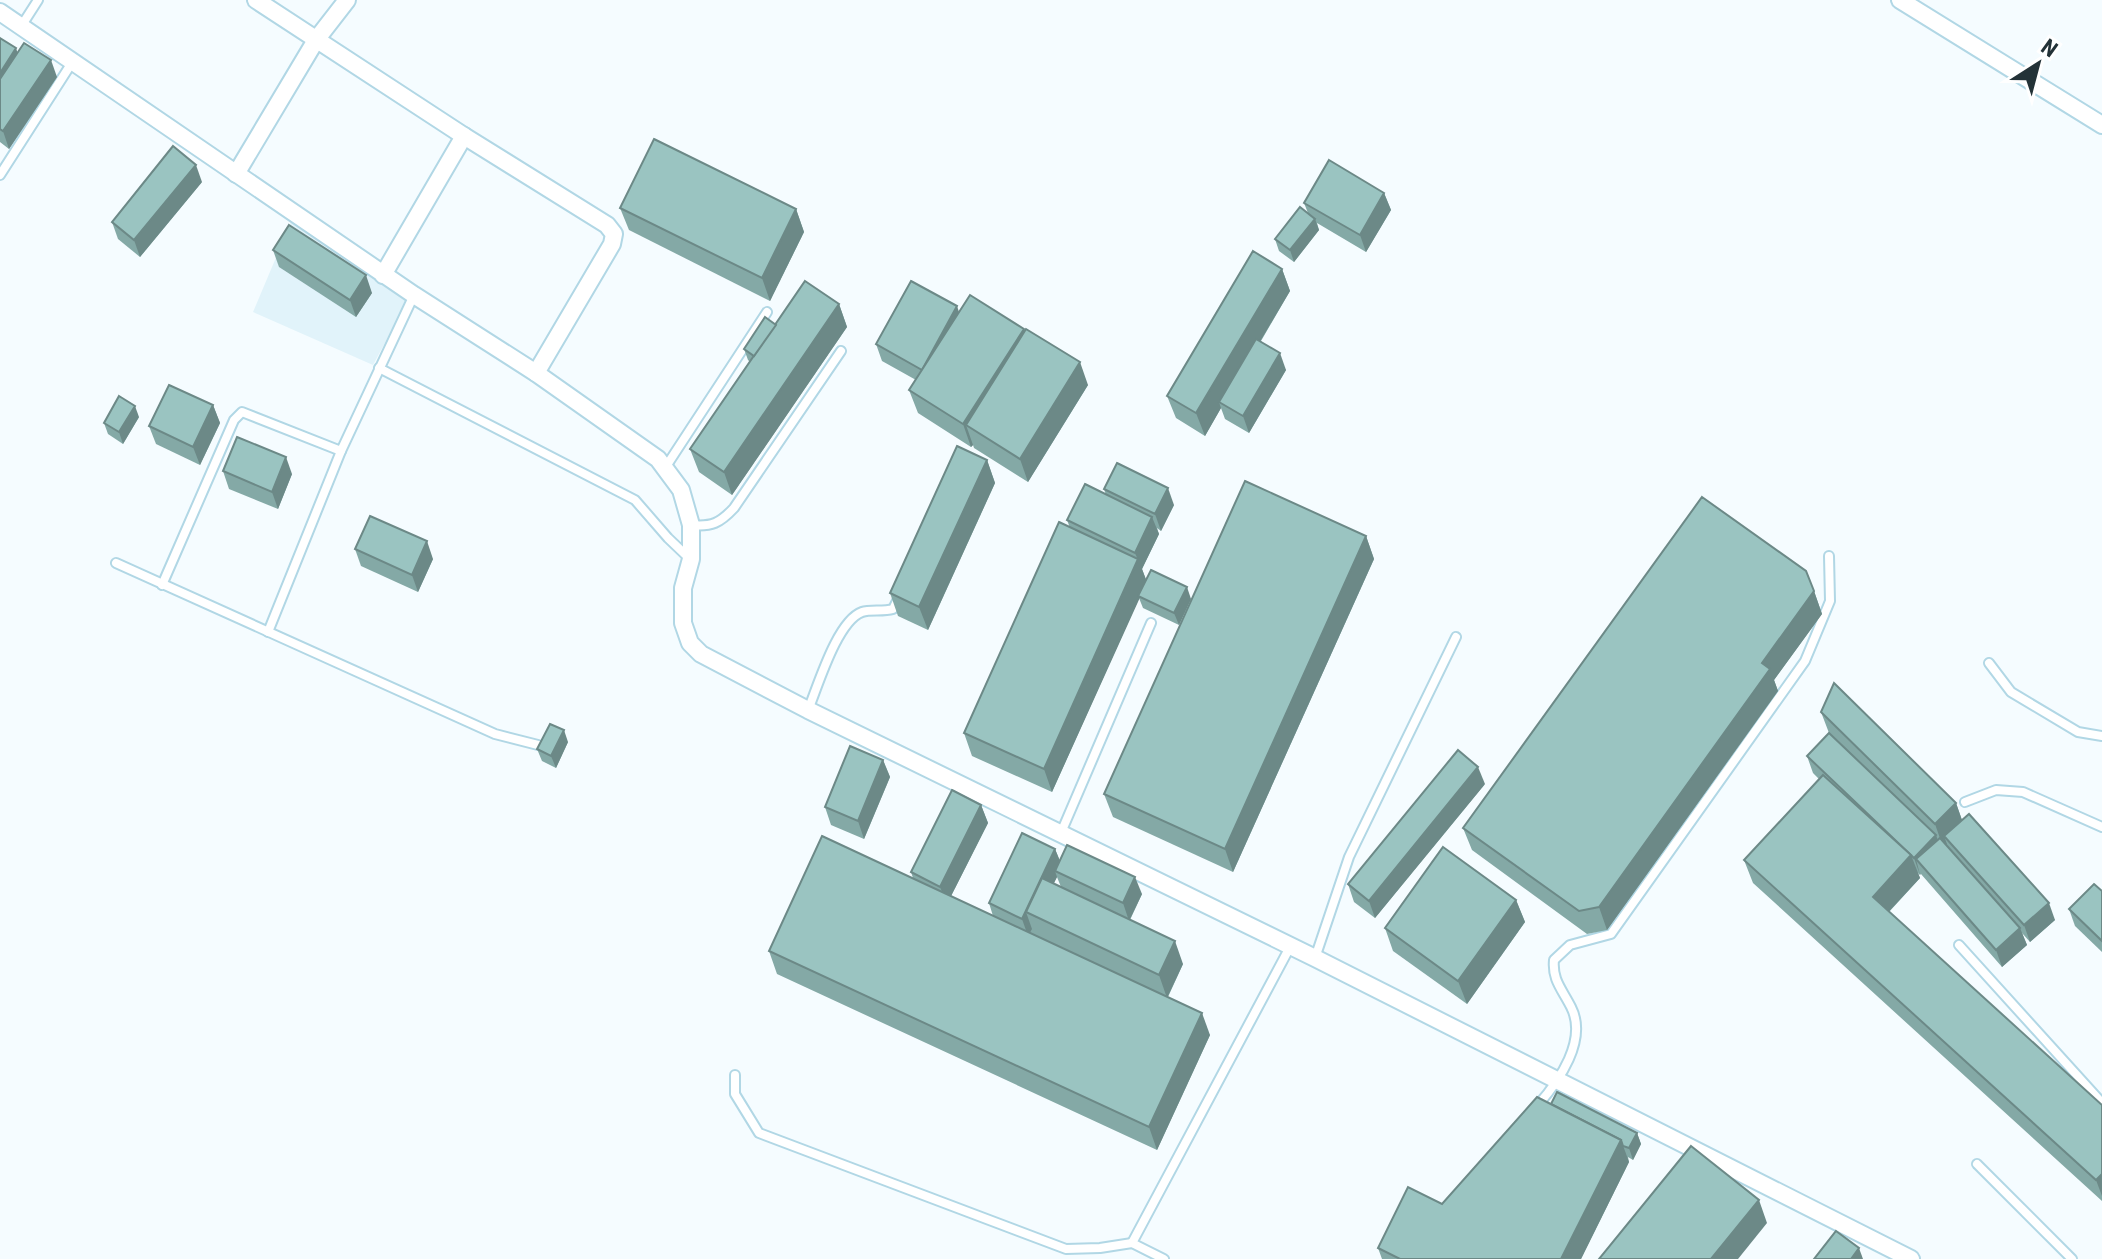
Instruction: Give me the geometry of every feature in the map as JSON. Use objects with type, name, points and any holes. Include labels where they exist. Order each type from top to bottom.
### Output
[{"type":"street","points":[[256,0],[607,225],[614,234],[612,244],[536,373]]},
{"type":"street","points":[[236,174],[316,40],[347,0]]},
{"type":"street","points":[[1900,0],[2102,125]]},
{"type":"street","points":[[0,12],[383,275],[536,373],[658,459],[681,490],[691,525],[691,559],[683,588],[683,623],[690,643],[701,654],[1060,835],[1315,958],[1557,1083],[1911,1259]]},
{"type":"street","points":[[383,275],[464,136]]},
{"type":"lane","points":[[22,25],[38,0]]},
{"type":"lane","points":[[0,175],[73,61]]},
{"type":"lane","points":[[268,632],[341,451],[414,295]]},
{"type":"lane","points":[[665,468],[767,312]]},
{"type":"lane","points":[[691,525],[706,526],[720,522],[734,508],[841,351]]},
{"type":"lane","points":[[379,368],[635,500],[691,559]]},
{"type":"lane","points":[[162,585],[234,420],[242,412],[341,451]]},
{"type":"lane","points":[[1528,1116],[1557,1083],[1571,1052],[1576,1028],[1573,1011],[1553,976],[1554,960],[1570,945],[1611,934],[1805,661],[1830,601],[1829,556]]},
{"type":"lane","points":[[116,563],[495,734],[538,745]]},
{"type":"lane","points":[[808,710],[841,632],[850,619],[864,610],[881,612],[893,609],[906,582]]},
{"type":"lane","points":[[1060,835],[1151,623]]},
{"type":"lane","points":[[1315,958],[1349,857],[1456,637]]},
{"type":"lane","points":[[1989,663],[2011,692],[2078,732],[2102,736]]},
{"type":"lane","points":[[1965,802],[1996,790],[2023,792],[2102,827]]},
{"type":"lane","points":[[1959,945],[2102,1103]]},
{"type":"lane","points":[[1132,1243],[1290,947]]},
{"type":"lane","points":[[735,1075],[735,1094],[759,1133],[1066,1249],[1132,1243],[1164,1259]]},
{"type":"lane","points":[[1977,1164],[2072,1259]]},
{"type":"shaded area","points":[[291,222],[408,300],[373,365],[253,312]]},
{"type":"building","points":[[0,38],[16,48],[0,73]]},
{"type":"building","points":[[24,43],[51,60],[3,131],[0,129],[0,79]]},
{"type":"building","points":[[654,139],[796,209],[762,278],[620,208]]},
{"type":"building","points":[[173,146],[196,165],[134,240],[112,222]]},
{"type":"building","points":[[1329,160],[1384,193],[1360,235],[1304,203]]},
{"type":"building","points":[[1300,207],[1315,219],[1290,250],[1275,239]]},
{"type":"building","points":[[289,225],[366,275],[350,300],[273,250]]},
{"type":"building","points":[[1253,251],[1282,269],[1196,413],[1167,396]]},
{"type":"building","points":[[805,281],[839,304],[724,472],[690,449]]},
{"type":"building","points":[[911,281],[957,306],[922,370],[876,344]]},
{"type":"building","points":[[970,295],[1024,329],[963,424],[909,390]]},
{"type":"building","points":[[765,317],[776,325],[754,356],[744,349]]},
{"type":"building","points":[[1026,329],[1080,362],[1020,459],[966,425]]},
{"type":"building","points":[[1256,339],[1280,353],[1243,416],[1219,402]]},
{"type":"building","points":[[169,385],[213,405],[193,447],[149,426]]},
{"type":"building","points":[[119,396],[135,406],[119,432],[104,423]]},
{"type":"building","points":[[237,437],[286,457],[272,492],[223,471]]},
{"type":"building","points":[[957,446],[987,460],[919,607],[890,593]]},
{"type":"building","points":[[1117,463],[1168,488],[1155,514],[1104,489]]},
{"type":"building","points":[[1245,481],[1366,536],[1225,849],[1104,794]]},
{"type":"building","points":[[1085,484],[1152,517],[1135,553],[1067,520]]},
{"type":"building","points":[[1702,497],[1806,571],[1814,591],[1762,663],[1770,669],[1599,907],[1579,911],[1463,828]]},
{"type":"building","points":[[370,516],[427,541],[412,575],[355,549]]},
{"type":"building","points":[[1059,522],[1138,559],[1044,769],[964,733]]},
{"type":"building","points":[[1151,570],[1187,587],[1174,613],[1138,596]]},
{"type":"building","points":[[1834,683],[1956,803],[1935,824],[1821,712]]},
{"type":"building","points":[[550,724],[564,730],[551,756],[537,749]]},
{"type":"building","points":[[1829,733],[1936,835],[1914,858],[1807,756]]},
{"type":"building","points":[[850,746],[883,760],[858,821],[825,807]]},
{"type":"building","points":[[1458,750],[1478,767],[1369,901],[1348,884]]},
{"type":"building","points":[[1823,775],[1911,855],[1873,897],[2102,1105],[2102,1174],[2096,1180],[1744,860]]},
{"type":"building","points":[[952,790],[981,805],[940,887],[911,872]]},
{"type":"building","points":[[1969,814],[2049,903],[2024,925],[1944,836]]},
{"type":"building","points":[[1022,833],[1055,849],[1022,919],[989,903]]},
{"type":"building","points":[[822,836],[1202,1013],[1149,1127],[769,951]]},
{"type":"building","points":[[1940,838],[2020,928],[1996,950],[1916,859]]},
{"type":"building","points":[[1067,845],[1135,877],[1123,903],[1055,871]]},
{"type":"building","points":[[1443,847],[1516,900],[1458,981],[1385,928]]},
{"type":"building","points":[[1042,878],[1175,941],[1159,975],[1026,912]]},
{"type":"building","points":[[2094,884],[2102,891],[2102,941],[2069,909]]},
{"type":"building","points":[[1557,1092],[1637,1133],[1629,1148],[1623,1146],[1621,1140],[1551,1104]]},
{"type":"building","points":[[1537,1097],[1621,1140],[1561,1259],[1400,1259],[1378,1248],[1408,1187],[1442,1204]]},
{"type":"building","points":[[1691,1146],[1759,1200],[1711,1259],[1599,1259]]},
{"type":"building","points":[[1836,1231],[1859,1248],[1851,1259],[1814,1259]]}]
